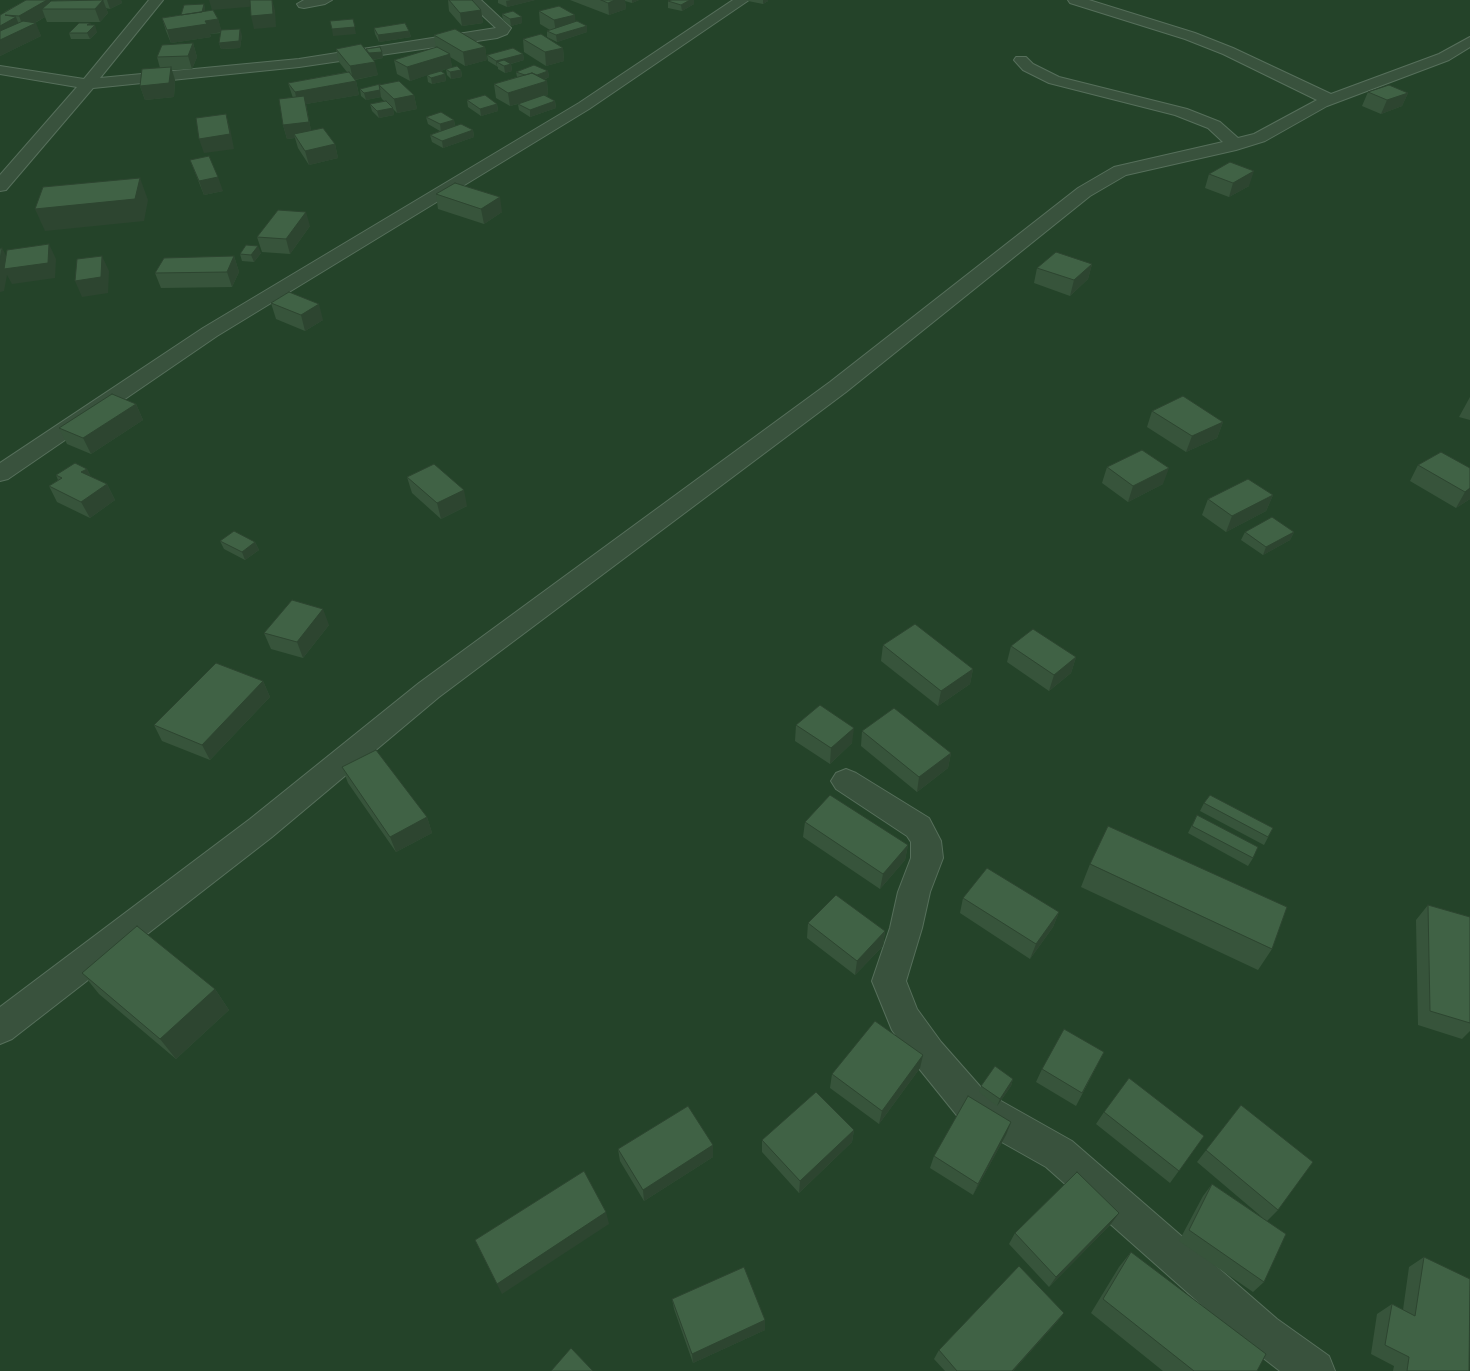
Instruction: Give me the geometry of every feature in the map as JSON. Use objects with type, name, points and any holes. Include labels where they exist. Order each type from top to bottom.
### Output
[{"type":"street","points":[[2,182],[88,84],[156,0]]},
{"type":"street","points":[[304,4],[325,0]]},
{"type":"street","points":[[0,70],[88,84],[299,64],[497,34],[502,31],[504,28],[473,0]]},
{"type":"street","points":[[0,474],[210,332],[584,106],[742,0]]},
{"type":"street","points":[[1075,0],[1190,36],[1228,51],[1330,100]]},
{"type":"street","points":[[0,1028],[261,828],[429,690],[838,387],[1084,192],[1120,172],[1259,138],[1330,100],[1444,56],[1470,41]]},
{"type":"street","points":[[1021,60],[1028,68],[1054,80],[1180,112],[1214,125],[1236,145]]},
{"type":"street","points":[[846,781],[918,827],[926,841],[927,858],[889,981],[904,1019],[929,1054],[972,1105],[1059,1154],[1263,1334],[1314,1371]]},
{"type":"building","points":[[26,0],[47,0],[19,16],[5,15],[16,17],[0,26],[0,15]]},
{"type":"building","points":[[103,0],[95,9],[42,9],[51,1]]},
{"type":"building","points":[[250,0],[272,0],[273,14],[251,16]]},
{"type":"building","points":[[449,0],[472,0],[481,10],[460,13]]},
{"type":"building","points":[[601,0],[615,0],[608,3]]},
{"type":"building","points":[[690,0],[681,5],[668,1]]},
{"type":"building","points":[[204,4],[202,12],[181,15],[184,5]]},
{"type":"building","points":[[559,6],[575,15],[554,20],[539,11]]},
{"type":"building","points":[[213,10],[218,19],[205,21],[207,24],[167,30],[162,18]]},
{"type":"building","points":[[513,11],[522,17],[510,19],[502,14]]},
{"type":"building","points":[[353,19],[355,27],[332,29],[330,21]]},
{"type":"building","points":[[23,21],[36,23],[0,40],[0,31]]},
{"type":"building","points":[[577,21],[587,26],[556,35],[547,31]]},
{"type":"building","points":[[79,23],[95,25],[87,33],[69,33]]},
{"type":"building","points":[[405,23],[409,31],[378,35],[374,28]]},
{"type":"building","points":[[240,29],[239,41],[219,43],[221,30]]},
{"type":"building","points":[[455,29],[485,47],[463,52],[434,35]]},
{"type":"building","points":[[541,34],[563,48],[545,52],[523,39]]},
{"type":"building","points":[[193,43],[188,56],[157,57],[162,45]]},
{"type":"building","points":[[361,44],[375,62],[350,66],[336,49]]},
{"type":"building","points":[[380,47],[382,52],[369,53],[366,49]]},
{"type":"building","points":[[437,47],[450,54],[407,67],[394,60]]},
{"type":"building","points":[[513,48],[523,54],[496,61],[487,55]]},
{"type":"building","points":[[504,60],[511,64],[504,66],[497,62]]},
{"type":"building","points":[[534,65],[548,71],[537,75],[532,73],[525,75],[516,72]]},
{"type":"building","points":[[457,66],[461,70],[450,72],[446,69]]},
{"type":"building","points":[[171,67],[169,83],[140,86],[142,69]]},
{"type":"building","points":[[441,71],[445,74],[431,78],[427,75]]},
{"type":"building","points":[[349,72],[356,81],[295,92],[288,83]]},
{"type":"building","points":[[532,73],[547,81],[508,93],[494,84]]},
{"type":"building","points":[[399,81],[414,95],[394,99],[379,85]]},
{"type":"building","points":[[380,84],[380,90],[364,93],[360,89]]},
{"type":"building","points":[[1389,85],[1408,93],[1387,100],[1368,92]]},
{"type":"building","points":[[485,95],[497,104],[480,109],[467,100]]},
{"type":"building","points":[[544,95],[555,101],[530,110],[518,104]]},
{"type":"building","points":[[304,96],[309,122],[283,125],[279,99]]},
{"type":"building","points":[[386,101],[393,108],[377,111],[370,104]]},
{"type":"building","points":[[441,112],[454,120],[440,124],[426,117]]},
{"type":"building","points":[[226,114],[230,134],[199,139],[196,118]]},
{"type":"building","points":[[461,124],[473,130],[442,141],[430,135]]},
{"type":"building","points":[[323,128],[335,144],[305,151],[294,134]]},
{"type":"building","points":[[209,156],[218,177],[199,181],[190,160]]},
{"type":"building","points":[[1230,162],[1254,171],[1233,183],[1209,174]]},
{"type":"building","points":[[140,178],[135,199],[35,209],[43,187]]},
{"type":"building","points":[[455,183],[500,197],[481,209],[436,194]]},
{"type":"building","points":[[278,210],[306,212],[286,239],[257,237]]},
{"type":"building","points":[[49,244],[48,263],[4,269],[7,250]]},
{"type":"building","points":[[246,245],[258,246],[251,255],[240,254]]},
{"type":"building","points":[[1056,252],[1092,264],[1074,280],[1037,268]]},
{"type":"building","points":[[102,256],[101,277],[75,281],[77,259]]},
{"type":"building","points":[[234,256],[227,272],[155,273],[164,258]]},
{"type":"building","points":[[289,292],[319,304],[301,315],[271,303]]},
{"type":"building","points":[[112,394],[136,404],[83,438],[59,428]]},
{"type":"building","points":[[1183,396],[1223,422],[1192,436],[1152,411]]},
{"type":"building","points":[[1142,450],[1169,468],[1133,486],[1107,467]]},
{"type":"building","points":[[1441,452],[1470,468],[1470,488],[1465,492],[1418,465]]},
{"type":"building","points":[[75,463],[87,469],[81,472],[107,484],[81,502],[49,486],[62,478],[56,475]]},
{"type":"building","points":[[434,464],[464,490],[437,503],[407,477]]},
{"type":"building","points":[[1248,479],[1273,495],[1232,516],[1208,499]]},
{"type":"building","points":[[1272,517],[1294,532],[1266,547],[1245,532]]},
{"type":"building","points":[[234,531],[255,542],[242,552],[220,541]]},
{"type":"building","points":[[292,600],[323,609],[297,642],[264,633]]},
{"type":"building","points":[[915,624],[973,669],[941,691],[883,645]]},
{"type":"building","points":[[1033,629],[1076,657],[1054,675],[1011,646]]},
{"type":"building","points":[[216,663],[263,681],[202,745],[154,725]]},
{"type":"building","points":[[820,705],[854,728],[831,748],[796,725]]},
{"type":"building","points":[[894,708],[951,753],[919,777],[862,731]]},
{"type":"building","points":[[376,750],[427,817],[390,837],[342,767]]},
{"type":"building","points":[[830,795],[908,845],[883,874],[805,822]]},
{"type":"building","points":[[1210,795],[1273,828],[1268,837],[1204,803]]},
{"type":"building","points":[[1197,815],[1258,847],[1253,858],[1192,826]]},
{"type":"building","points":[[1108,826],[1287,907],[1272,949],[1090,864]]},
{"type":"building","points":[[987,868],[1059,912],[1036,944],[963,898]]},
{"type":"building","points":[[836,895],[885,931],[857,961],[808,923]]},
{"type":"building","points":[[1428,905],[1470,917],[1470,1023],[1430,1011]]},
{"type":"building","points":[[137,926],[215,989],[160,1039],[82,973]]},
{"type":"building","points":[[875,1021],[923,1055],[882,1111],[832,1074]]},
{"type":"building","points":[[1064,1029],[1104,1052],[1082,1093],[1042,1069]]},
{"type":"building","points":[[995,1066],[1013,1079],[1000,1099],[981,1086]]},
{"type":"building","points":[[1129,1078],[1204,1136],[1179,1171],[1104,1112]]},
{"type":"building","points":[[816,1092],[854,1130],[800,1181],[762,1140]]},
{"type":"building","points":[[968,1096],[1011,1122],[978,1184],[934,1156]]},
{"type":"building","points":[[1241,1105],[1313,1162],[1278,1210],[1206,1150]]},
{"type":"building","points":[[688,1106],[713,1145],[643,1190],[618,1149]]},
{"type":"building","points":[[584,1171],[606,1212],[497,1284],[475,1240]]},
{"type":"building","points":[[1077,1172],[1119,1213],[1056,1277],[1015,1233]]},
{"type":"building","points":[[1212,1184],[1286,1234],[1264,1282],[1189,1230]]},
{"type":"building","points":[[1131,1252],[1266,1354],[1257,1371],[1194,1371],[1103,1299]]},
{"type":"building","points":[[1424,1257],[1470,1279],[1469,1371],[1407,1371],[1409,1357],[1385,1345],[1392,1304],[1415,1316]]},
{"type":"building","points":[[1019,1266],[1064,1313],[1012,1371],[957,1371],[939,1350]]},
{"type":"building","points":[[744,1267],[765,1320],[692,1354],[672,1299]]},
{"type":"building","points":[[571,1348],[593,1371],[551,1371]]}]
